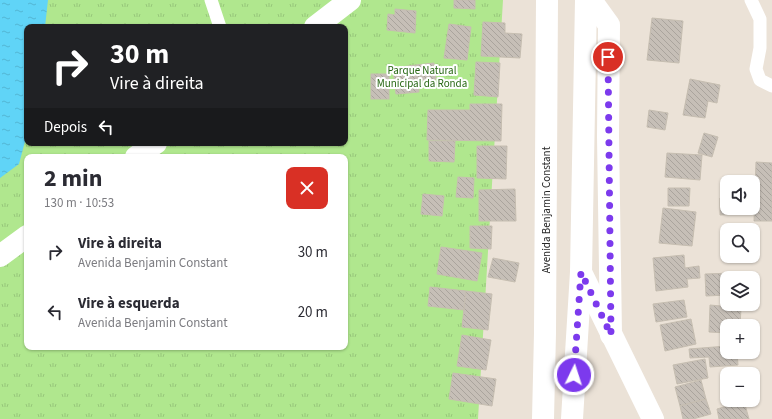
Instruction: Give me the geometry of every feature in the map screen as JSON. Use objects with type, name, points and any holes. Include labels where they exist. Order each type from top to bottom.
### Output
[{"type":"street","points":[[319,24],[350,0]]},
{"type":"street","name":"Avenida Benjamin Constant","points":[[543,419],[546,333],[547,0]]},
{"type":"street","points":[[572,419],[581,272],[586,0]]},
{"type":"street","points":[[591,0],[608,25],[611,335]]},
{"type":"street","points":[[140,154],[152,146]]},
{"type":"street","points":[[0,256],[24,238]]},
{"type":"street","points":[[581,272],[653,419]]},
{"type":"lane","points":[[211,0],[219,24]]},
{"type":"lane","points":[[751,0],[760,19],[760,48],[756,69],[760,80],[772,86]]},
{"type":"green space","name":"Parque Natural Municipal da Ronda","points":[[0,0],[503,0],[478,419],[0,419]]},
{"type":"water","points":[[0,0],[48,0],[45,24],[24,24],[24,145],[19,164],[0,178]]},
{"type":"building","points":[[454,0],[475,0],[475,9],[454,8]]},
{"type":"building","points":[[395,9],[416,11],[415,33],[387,30],[388,14],[395,15]]},
{"type":"building","points":[[652,18],[683,21],[679,63],[647,60]]},
{"type":"building","points":[[483,22],[505,23],[505,33],[522,34],[520,58],[481,56]]},
{"type":"building","points":[[449,24],[471,27],[467,60],[444,58]]},
{"type":"building","points":[[476,62],[500,63],[498,97],[474,95]]},
{"type":"building","points":[[434,63],[436,79],[418,81],[416,65]]},
{"type":"building","points":[[416,65],[419,92],[396,94],[393,68]]},
{"type":"building","points":[[371,74],[389,74],[389,99],[371,99]]},
{"type":"building","points":[[690,79],[720,85],[717,103],[708,101],[705,118],[683,115]]},
{"type":"building","points":[[470,104],[502,104],[501,141],[427,140],[428,110],[470,110]]},
{"type":"building","points":[[649,110],[668,113],[665,130],[647,127]]},
{"type":"building","points":[[704,133],[718,137],[712,157],[698,153]]},
{"type":"building","points":[[429,141],[455,141],[454,162],[429,161]]},
{"type":"building","points":[[477,146],[507,146],[506,179],[477,178]]},
{"type":"building","points":[[667,153],[702,155],[700,180],[665,177]]},
{"type":"building","points":[[756,162],[772,163],[772,221],[754,221],[754,215],[760,215],[760,175],[756,175]]},
{"type":"building","points":[[458,177],[474,178],[473,198],[456,197]]},
{"type":"building","points":[[668,188],[690,188],[689,206],[668,206]]},
{"type":"building","points":[[515,189],[516,221],[479,221],[479,190]]},
{"type":"building","points":[[423,194],[444,196],[442,216],[421,214]]},
{"type":"building","points":[[663,208],[696,212],[692,246],[659,243]]},
{"type":"building","points":[[470,226],[492,226],[491,249],[470,248]]},
{"type":"building","points":[[441,247],[482,253],[477,281],[437,274]]},
{"type":"building","points":[[684,255],[685,268],[699,266],[700,278],[687,279],[688,287],[656,291],[653,258]]},
{"type":"building","points":[[493,258],[519,263],[515,282],[488,277]]},
{"type":"building","points":[[720,273],[720,295],[706,296],[705,274]]},
{"type":"building","points":[[430,287],[466,291],[464,310],[428,306]]},
{"type":"building","points":[[466,291],[492,294],[488,330],[462,327]]},
{"type":"building","points":[[684,300],[687,317],[656,322],[653,304]]},
{"type":"building","points":[[710,305],[720,306],[720,311],[741,311],[740,319],[720,319],[720,333],[709,332]]},
{"type":"building","points":[[691,319],[696,344],[665,351],[660,325]]},
{"type":"building","points":[[462,335],[491,340],[486,370],[457,366]]},
{"type":"building","points":[[720,347],[720,359],[738,359],[738,365],[710,367],[709,357],[690,358],[689,349]]},
{"type":"building","points":[[705,359],[708,378],[677,384],[673,365]]},
{"type":"building","points":[[453,373],[496,379],[492,406],[449,399]]},
{"type":"building","points":[[701,380],[706,399],[680,406],[675,387]]},
{"type":"building","points":[[706,399],[711,414],[693,419],[683,419],[680,406]]},
{"type":"building","points":[[724,407],[746,407],[749,419],[719,419],[717,409]]},
{"type":"route","points":[[574,375],[581,272],[611,335],[608,57]]}]
